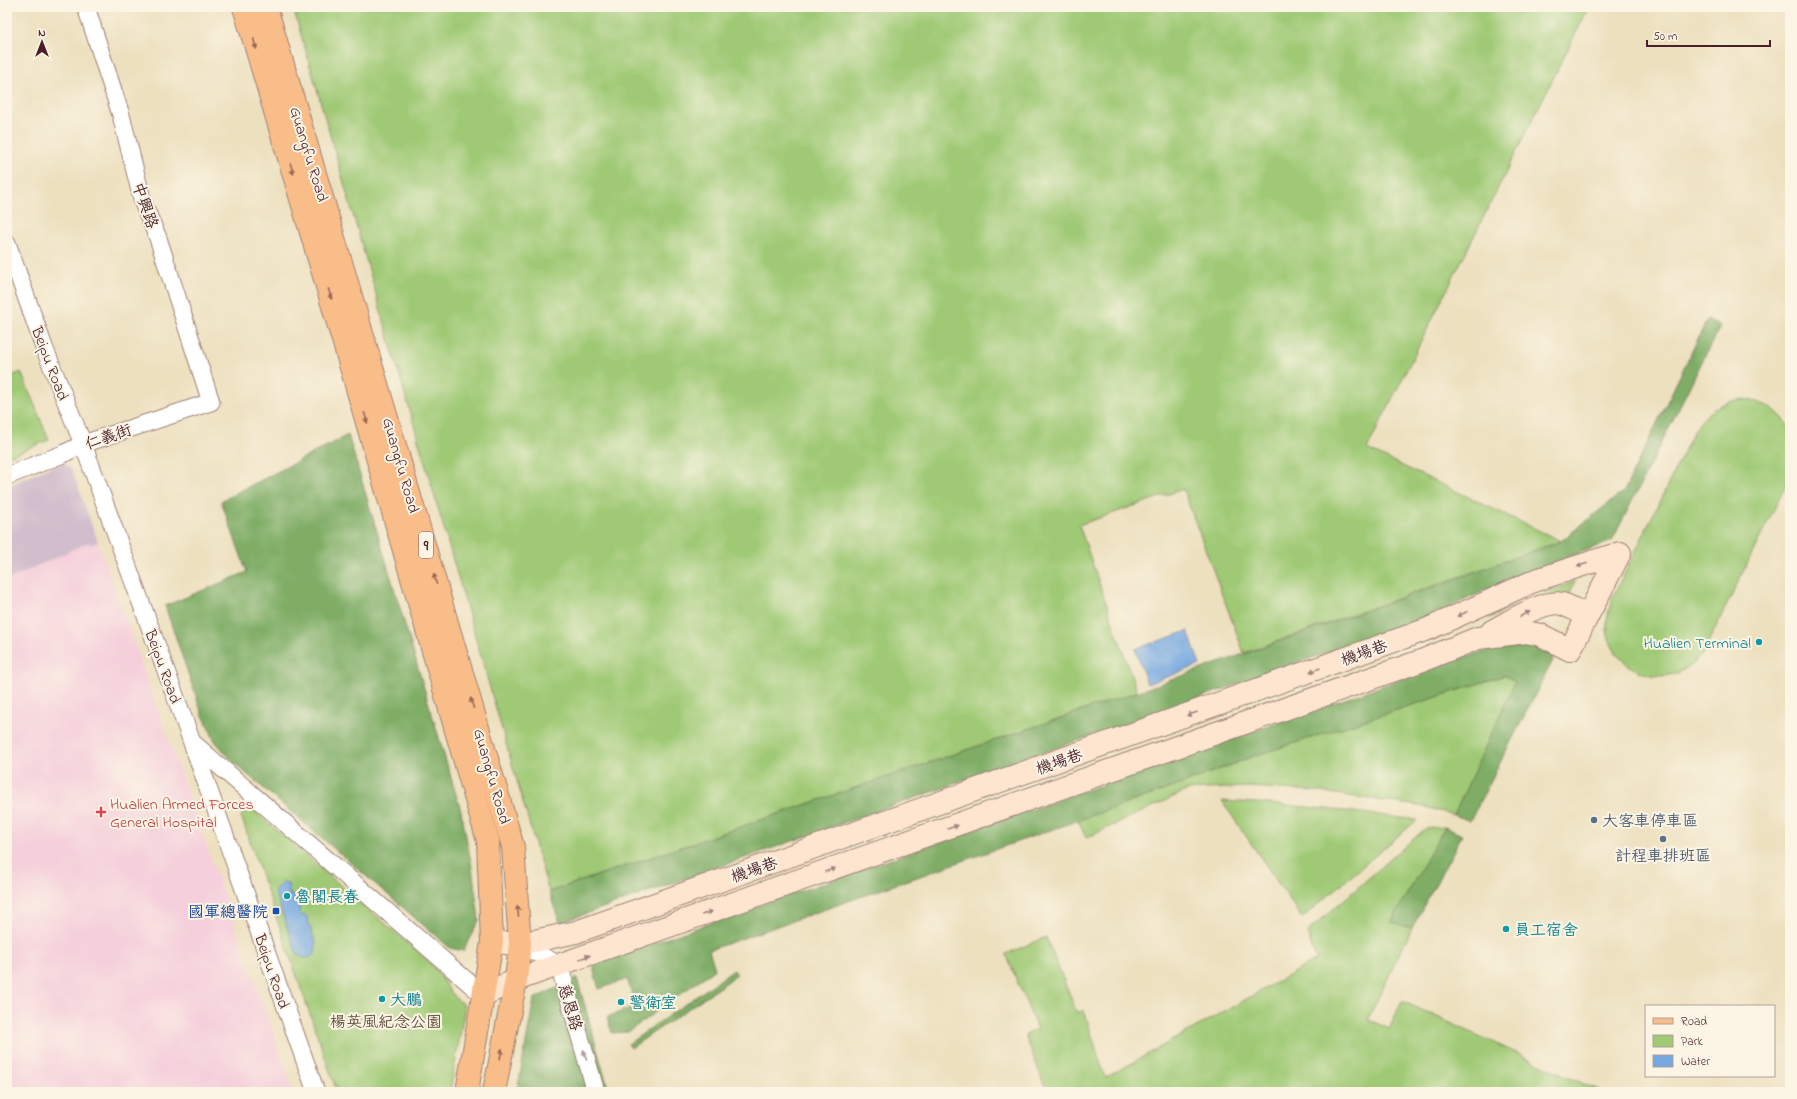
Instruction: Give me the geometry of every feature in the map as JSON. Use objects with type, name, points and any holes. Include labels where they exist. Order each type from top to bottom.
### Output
[{"type":"main road","name":"Guangfu Road","points":[[244,7],[346,350],[488,841],[492,942],[467,1092]]},
{"type":"main road","name":"Guangfu Road","points":[[266,7],[513,847],[520,944],[516,980],[494,1092]]},
{"type":"street","name":"中興路","points":[[86,7],[121,115],[143,203],[158,238],[211,402]]},
{"type":"street","name":"Beipu Road","points":[[7,243],[44,347],[83,444],[192,741],[316,1092]]},
{"type":"street","name":"仁義街","points":[[7,476],[63,454],[83,444],[211,402]]},
{"type":"street","name":"機場巷","points":[[492,942],[520,944],[576,932],[1428,629],[1536,580],[1620,553],[1570,650],[1541,635],[1526,632],[1478,638]]},
{"type":"street","name":"機場巷","points":[[483,995],[516,980],[1426,659],[1478,638],[1535,608],[1560,603],[1588,615]]},
{"type":"street","points":[[192,741],[483,995]]},
{"type":"street","points":[[658,903],[667,928]]},
{"type":"street","name":"慈恩路","points":[[520,944],[559,965],[596,1092]]},
{"type":"shaded area","points":[[63,462],[72,470],[98,542],[90,545],[89,542],[7,580],[7,486]]},
{"type":"shaded area","name":"Hualien Armed Forces General Hospital","points":[[89,542],[90,545],[98,542],[294,1092],[7,1092],[7,580]]},
{"type":"green space","points":[[293,7],[1589,7],[1367,449],[1561,541],[1244,653],[1183,489],[1079,525],[1137,692],[549,892]]},
{"type":"green space","points":[[1707,320],[1720,326],[1612,541],[1505,581],[1431,616],[560,923],[549,892],[1137,692],[1561,541],[1624,491]]},
{"type":"green space","points":[[21,372],[49,440],[7,457],[7,378]]},
{"type":"green space","points":[[1743,399],[1758,402],[1772,408],[1783,418],[1790,429],[1790,477],[1702,655],[1691,665],[1677,673],[1666,676],[1643,673],[1632,668],[1623,661],[1615,652],[1610,641],[1607,630],[1607,622],[1612,599],[1694,431],[1709,413],[1720,405]]},
{"type":"green space","points":[[348,435],[461,811],[472,867],[479,920],[463,951],[450,948],[233,762],[215,741],[201,711],[165,606],[247,572],[221,501]]},
{"type":"green space","points":[[1575,581],[1568,599],[1521,605],[1488,618]]},
{"type":"green space","points":[[1541,644],[1551,649],[1553,660],[1470,821],[1454,815],[1515,682],[1505,675],[1251,757],[1182,784],[709,950],[715,969],[628,1032],[612,1033],[607,1017],[636,1006],[627,979],[599,989],[594,972],[594,964],[1464,657],[1490,650]]},
{"type":"green space","points":[[1505,675],[1516,682],[1454,815],[1425,807],[1314,791],[1248,787],[1188,790],[1086,838],[1078,820],[1182,784],[1251,757]]},
{"type":"green space","points":[[1222,801],[1320,808],[1417,820],[1302,918]]},
{"type":"green space","name":"楊英風紀念公園","points":[[252,809],[432,964],[455,998],[464,1005],[464,1013],[450,1092],[337,1092],[241,816],[246,810]]},
{"type":"green space","points":[[1445,827],[1392,921],[1412,928],[1368,1019],[1389,1029],[1402,1001],[1602,1092],[1047,1092],[1025,1035],[1037,1029],[1006,954],[1046,937],[1077,1013],[1084,1010],[1105,1078],[1316,960],[1307,932],[1426,828]]},
{"type":"green space","points":[[1445,827],[1462,835],[1412,928],[1391,922]]},
{"type":"green space","points":[[734,970],[737,975],[631,1048],[628,1044]]},
{"type":"green space","points":[[577,978],[609,1092],[517,1092],[534,999]]},
{"type":"water","points":[[1188,631],[1200,665],[1147,684],[1135,649]]},
{"type":"water","points":[[283,882],[288,883],[290,895],[296,896],[300,902],[299,909],[301,916],[306,915],[316,944],[315,954],[310,957],[302,957],[296,952],[274,890]]},
{"type":"place","name":"Hualien Terminal","points":[[1759,642]]},
{"type":"place","name":"Hualien Armed Forces General Hospital","points":[[101,812]]},
{"type":"place","name":"大客車停車區","points":[[1594,820]]},
{"type":"place","name":"計程車排班區","points":[[1663,839]]},
{"type":"place","name":"魯閣長春","points":[[287,896]]},
{"type":"place","name":"國軍總醫院","points":[[276,911]]},
{"type":"place","name":"員工宿舍","points":[[1506,929]]},
{"type":"place","name":"大鵬","points":[[382,999]]},
{"type":"place","name":"警衛室","points":[[621,1002]]}]
